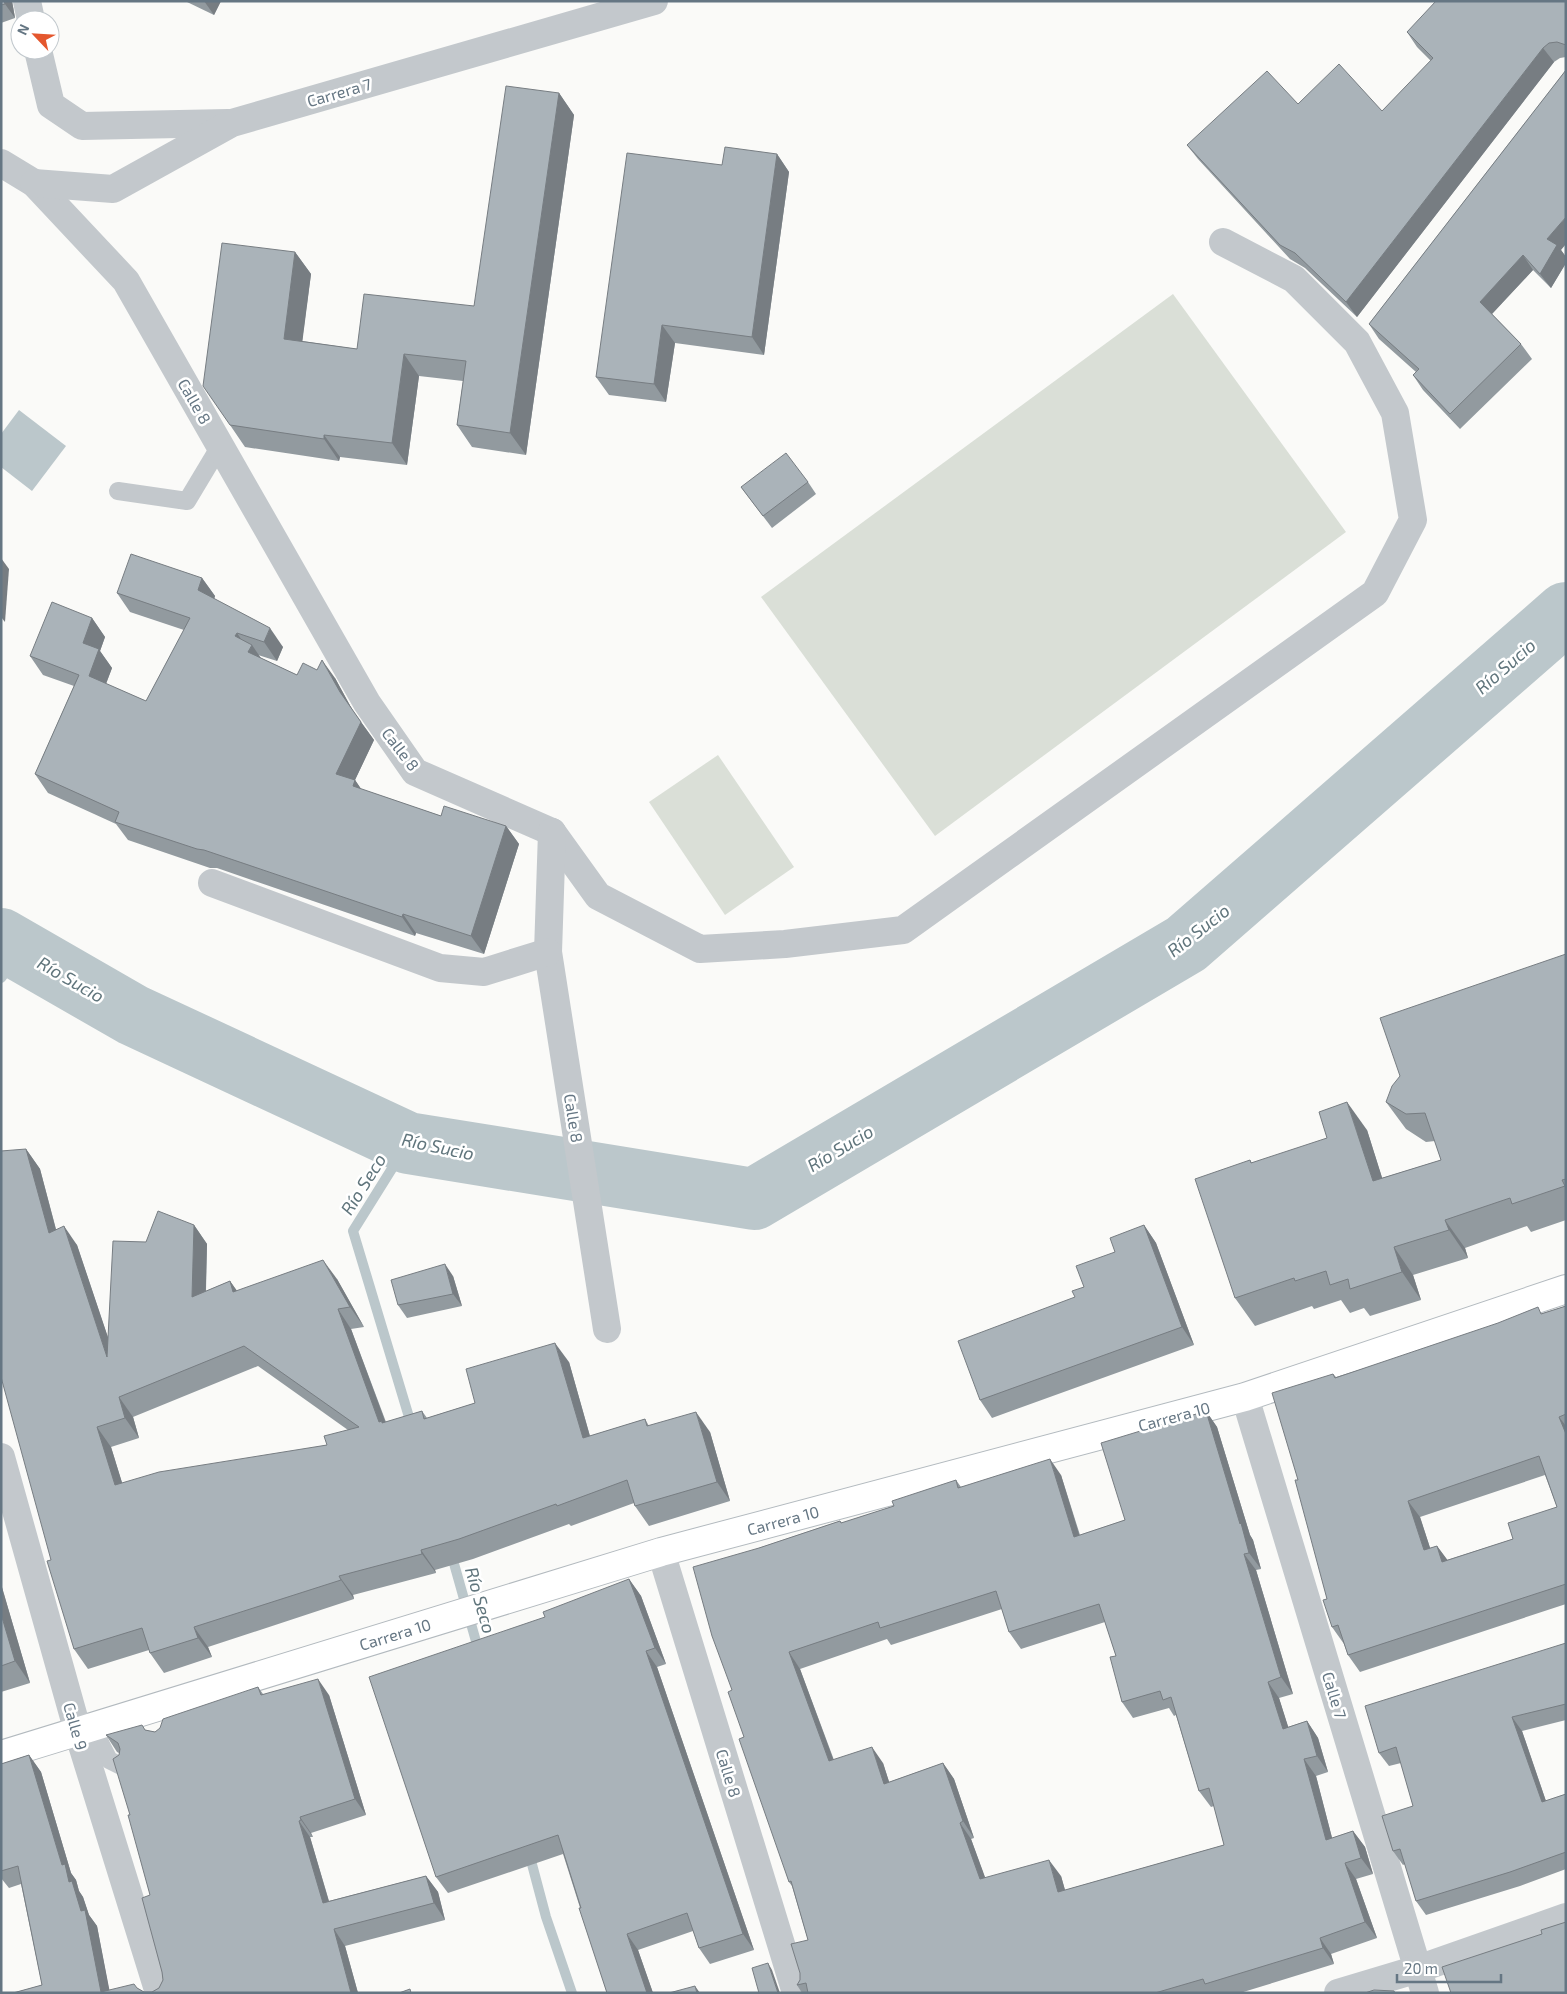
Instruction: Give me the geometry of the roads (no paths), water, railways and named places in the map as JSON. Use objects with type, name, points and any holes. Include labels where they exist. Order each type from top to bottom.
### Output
[{"type":"main road","name":"Carrera 10","points":[[1,1755],[85,1729],[166,1713],[661,1552],[1245,1397],[1566,1289]]},
{"type":"street","name":"Carrera 7","points":[[34,183],[113,189],[232,123],[654,1]]},
{"type":"street","points":[[40,60],[51,105],[82,126],[232,123]]},
{"type":"street","points":[[1,163],[34,183]]},
{"type":"street","name":"Calle 8","points":[[34,183],[126,280],[367,702],[415,772],[552,832],[548,952],[607,1329]]},
{"type":"street","points":[[552,832],[598,896],[700,949],[785,944],[903,930],[1375,593],[1413,520],[1395,413],[1357,342],[1294,280],[1223,242]]},
{"type":"street","points":[[1357,342],[1375,319]]},
{"type":"street","points":[[212,883],[440,968],[484,972],[548,952]]},
{"type":"street","name":"Calle 7","points":[[1245,1397],[1422,1981]]},
{"type":"street","name":"Calle 9","points":[[1,1457],[85,1729],[93,1783],[159,1993]]},
{"type":"street","name":"Calle 8","points":[[661,1552],[796,1993]]},
{"type":"street","points":[[1338,1993],[1422,1981],[1566,1917]]},
{"type":"lane","points":[[118,491],[187,501],[220,446]]},
{"type":"waterway","name":"Río Sucio","points":[[1,939],[133,1015],[408,1143],[754,1199],[1186,944],[1566,613]]},
{"type":"waterway","points":[[1,978],[21,951]]},
{"type":"waterway","name":"Río Seco","points":[[408,1143],[353,1231],[412,1427]]},
{"type":"waterway","name":"Río Seco","points":[[451,1553],[479,1652]]},
{"type":"waterway","name":"Río Seco","points":[[529,1853],[546,1917],[572,1993]]}]
